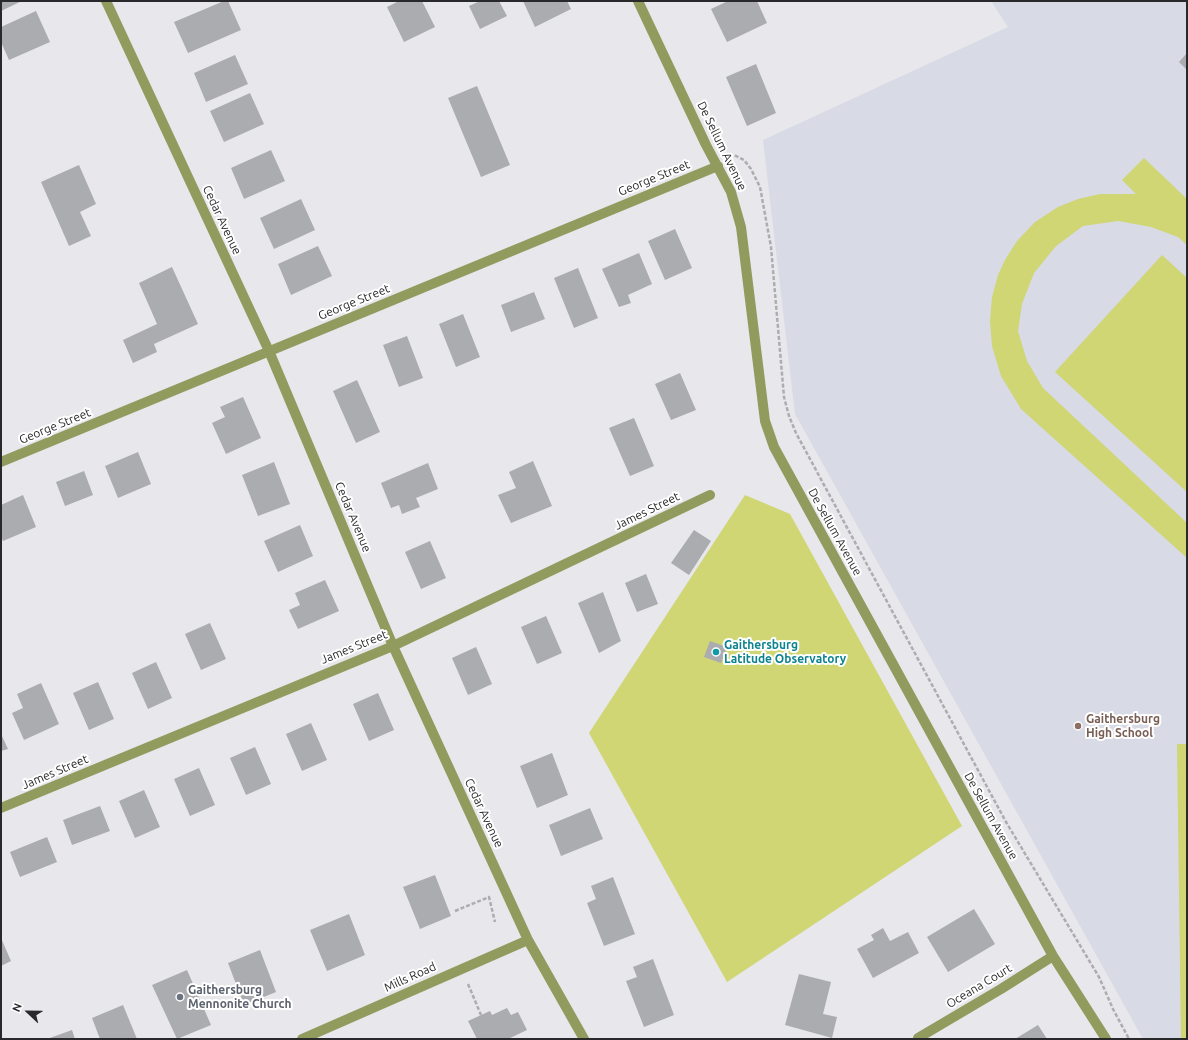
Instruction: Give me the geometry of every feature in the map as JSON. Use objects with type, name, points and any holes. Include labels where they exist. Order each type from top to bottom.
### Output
[{"type":"street","name":"Cedar Avenue","points":[[106,1],[269,351],[393,646],[528,940],[584,1039]]},
{"type":"street","name":"De Sellum Avenue","points":[[638,1],[731,192],[741,227],[764,421],[774,447],[1053,956],[1106,1039]]},
{"type":"street","name":"George Street","points":[[1,462],[718,166]]},
{"type":"street","name":"James Street","points":[[1,808],[393,646],[710,495]]},
{"type":"street","name":"Mills Road","points":[[302,1039],[528,940]]},
{"type":"street","name":"Oceana Court","points":[[918,1038],[1001,989],[1053,956]]},
{"type":"path","points":[[712,155],[724,153],[734,155],[744,160],[760,187],[771,248],[784,397],[789,416],[796,433],[1006,822],[1099,977],[1129,1039]]},
{"type":"path","points":[[455,911],[489,897],[496,922]]},
{"type":"path","points":[[460,970],[481,1015]]},
{"type":"shaded area","name":"Gaithersburg High School","points":[[991,1],[1187,1],[1187,1039],[1143,1039],[795,414],[763,140],[1008,27]]},
{"type":"green space","points":[[1144,158],[1187,199],[1187,245],[1178,237],[1151,227],[1118,221],[1083,226],[1056,246],[1034,273],[1022,304],[1018,331],[1027,361],[1043,388],[1187,523],[1187,558],[1021,409],[1001,376],[992,346],[990,321],[992,297],[998,275],[1005,260],[1017,241],[1035,222],[1058,207],[1078,199],[1100,194],[1136,194],[1122,180]]},
{"type":"green space","points":[[1162,255],[1187,278],[1187,492],[1055,372]]},
{"type":"green space","name":"Gaithersburg Latitude Observatory","points":[[745,495],[790,514],[962,826],[727,982],[589,733]]},
{"type":"green space","points":[[1177,744],[1187,744],[1187,1039],[1181,1039]]},
{"type":"building","points":[[1,1],[22,1],[1,11]]},
{"type":"building","points":[[224,1],[228,1],[241,30],[188,53],[174,22]]},
{"type":"building","points":[[399,1],[422,1],[435,27],[404,42],[387,7]]},
{"type":"building","points":[[480,1],[499,1],[507,16],[480,29],[469,6]]},
{"type":"building","points":[[523,1],[567,1],[571,9],[535,27]]},
{"type":"building","points":[[728,1],[757,1],[767,23],[727,42],[711,9]]},
{"type":"building","points":[[36,11],[50,42],[9,60],[1,42],[1,27]]},
{"type":"building","points":[[1187,53],[1187,70],[1179,62]]},
{"type":"building","points":[[235,55],[248,84],[206,102],[194,73]]},
{"type":"building","points":[[756,64],[776,113],[747,126],[726,77]]},
{"type":"building","points":[[477,86],[510,165],[481,177],[448,98]]},
{"type":"building","points":[[250,93],[264,124],[224,142],[210,111]]},
{"type":"building","points":[[271,150],[285,181],[244,199],[231,168]]},
{"type":"building","points":[[79,165],[96,204],[80,212],[91,236],[69,246],[41,182]]},
{"type":"building","points":[[301,199],[315,230],[274,249],[260,218]]},
{"type":"building","points":[[675,229],[692,268],[665,280],[648,241]]},
{"type":"building","points":[[318,246],[332,276],[291,295],[278,264]]},
{"type":"building","points":[[639,253],[652,284],[628,295],[631,303],[619,307],[602,269]]},
{"type":"building","points":[[172,267],[198,324],[154,344],[157,352],[133,363],[123,340],[157,324],[139,283]]},
{"type":"building","points":[[578,268],[598,318],[574,328],[554,278]]},
{"type":"building","points":[[534,292],[545,319],[511,332],[501,305]]},
{"type":"building","points":[[463,314],[480,357],[456,367],[439,324]]},
{"type":"building","points":[[407,336],[423,378],[399,387],[383,345]]},
{"type":"building","points":[[680,373],[696,410],[671,420],[655,384]]},
{"type":"building","points":[[357,380],[380,432],[356,443],[333,391]]},
{"type":"building","points":[[243,397],[261,438],[226,454],[212,423],[225,417],[220,407]]},
{"type":"building","points":[[634,418],[654,466],[630,476],[609,428]]},
{"type":"building","points":[[138,452],[151,484],[118,498],[105,466]]},
{"type":"building","points":[[533,461],[552,506],[511,523],[498,495],[516,488],[509,472]]},
{"type":"building","points":[[274,462],[290,504],[258,516],[242,475]]},
{"type":"building","points":[[428,463],[438,489],[416,498],[420,507],[402,514],[399,505],[391,508],[381,483]]},
{"type":"building","points":[[84,471],[93,495],[65,506],[56,482]]},
{"type":"building","points":[[23,495],[36,527],[3,541],[1,536],[1,505]]},
{"type":"building","points":[[300,525],[313,556],[278,572],[264,541]]},
{"type":"building","points":[[694,530],[711,541],[689,575],[671,563]]},
{"type":"building","points":[[430,541],[446,578],[421,589],[405,552]]},
{"type":"building","points":[[646,574],[658,604],[637,612],[625,583]]},
{"type":"building","points":[[325,580],[339,611],[298,629],[289,610],[300,605],[295,593]]},
{"type":"building","points":[[603,592],[621,641],[599,653],[578,603]]},
{"type":"building","points":[[546,616],[562,653],[537,664],[521,627]]},
{"type":"building","points":[[210,623],[226,659],[201,670],[185,634]]},
{"type":"building","name":"Gaithersburg Latitude Observatory","points":[[710,641],[727,647],[721,663],[704,657]]},
{"type":"building","points":[[476,647],[492,684],[468,695],[452,658]]},
{"type":"building","points":[[156,662],[172,698],[148,709],[132,673]]},
{"type":"building","points":[[98,682],[114,719],[89,730],[73,693]]},
{"type":"building","points":[[41,683],[59,724],[24,740],[12,713],[23,708],[17,694]]},
{"type":"building","points":[[378,693],[394,730],[369,741],[353,704]]},
{"type":"building","points":[[311,723],[327,760],[302,771],[286,734]]},
{"type":"building","points":[[1,734],[8,749],[1,751]]},
{"type":"building","points":[[255,747],[271,784],[246,795],[230,758]]},
{"type":"building","points":[[552,753],[568,795],[537,808],[520,766]]},
{"type":"building","points":[[199,768],[215,805],[190,816],[174,779]]},
{"type":"building","points":[[144,790],[160,827],[135,838],[119,801]]},
{"type":"building","points":[[100,806],[110,831],[72,845],[63,820]]},
{"type":"building","points":[[590,808],[603,839],[561,856],[549,825]]},
{"type":"building","points":[[47,837],[57,862],[20,877],[10,852]]},
{"type":"building","points":[[435,875],[451,916],[420,929],[403,887]]},
{"type":"building","points":[[613,877],[635,934],[604,946],[587,903],[596,899],[591,886]]},
{"type":"building","points":[[974,909],[995,944],[948,972],[927,937]]},
{"type":"building","points":[[349,914],[365,955],[327,971],[310,930]]},
{"type":"building","points":[[883,928],[890,941],[908,932],[919,953],[873,978],[857,949],[874,940],[871,935]]},
{"type":"building","points":[[1,938],[11,961],[1,966]]},
{"type":"building","points":[[260,950],[276,992],[244,1005],[228,963]]},
{"type":"building","points":[[653,959],[674,1015],[644,1027],[626,981],[637,977],[633,967]]},
{"type":"building","points":[[187,970],[211,1025],[177,1039],[152,985]]},
{"type":"building","points":[[799,974],[831,982],[823,1014],[837,1017],[832,1038],[785,1025]]},
{"type":"building","points":[[123,1005],[137,1039],[100,1039],[92,1018]]},
{"type":"building","points":[[507,1008],[511,1015],[518,1012],[527,1030],[508,1039],[477,1039],[468,1021],[490,1011],[492,1015]]},
{"type":"building","points":[[1038,1025],[1047,1039],[1015,1039]]},
{"type":"building","points":[[72,1030],[75,1039],[47,1039]]},
{"type":"place","name":"Gaithersburg Latitude Observatory","points":[[716,652]]},
{"type":"place","name":"Gaithersburg High School","points":[[1078,726]]},
{"type":"place","name":"Gaithersburg Mennonite Church","points":[[180,997]]}]
